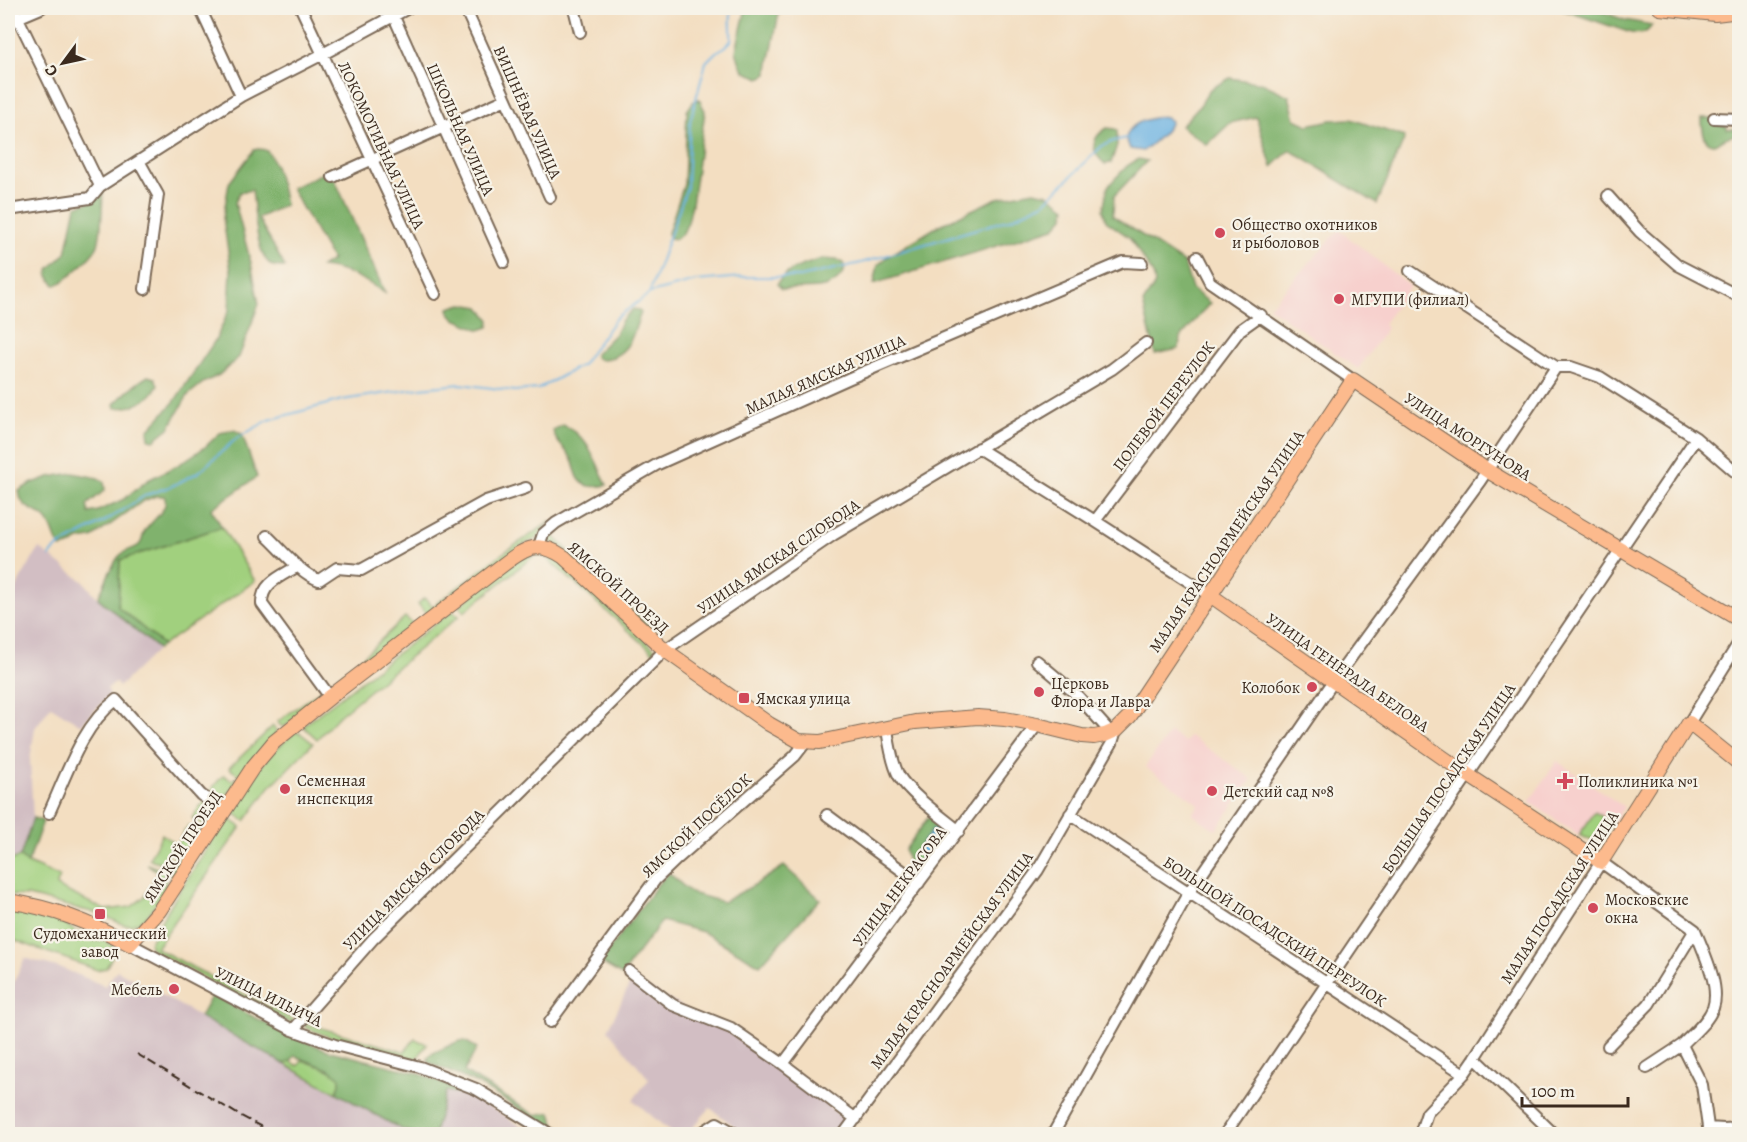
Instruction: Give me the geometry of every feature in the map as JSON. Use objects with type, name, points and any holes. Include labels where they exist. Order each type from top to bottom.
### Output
[{"type":"main road","points":[[1660,8],[1715,14],[1740,12]]},
{"type":"main road","name":"УЛИЦА МОРГУНОВА","points":[[1353,380],[1488,471],[1740,620]]},
{"type":"main road","name":"МАЛАЯ КРАСНОАРМЕЙСКАЯ УЛИЦА","points":[[1113,731],[1130,716],[1353,380]]},
{"type":"main road","name":"ЯМСКОЙ ПРОЕЗД","points":[[130,944],[159,911],[253,767],[274,742],[514,556],[529,548],[538,546],[549,548],[564,557],[664,650],[769,724],[793,739],[805,743]]},
{"type":"main road","name":"УЛИЦА ГЕНЕРАЛА БЕЛОВА","points":[[1210,596],[1468,775],[1601,862]]},
{"type":"main road","points":[[805,743],[820,742],[915,722],[978,717],[1005,719],[1088,737],[1100,736],[1113,731]]},
{"type":"main road","points":[[1689,723],[1740,764]]},
{"type":"main road","name":"МАЛАЯ ПОСАДСКАЯ УЛИЦА","points":[[1601,862],[1689,723]]},
{"type":"main road","name":"УЛИЦА ИЛЬИЧА","points":[[8,901],[35,905],[73,917],[130,944]]},
{"type":"street","points":[[41,8],[13,16],[100,186]]},
{"type":"street","points":[[200,8],[241,96]]},
{"type":"street","name":"ЛОКОМОТИВНАЯ УЛИЦА","points":[[301,8],[435,294]]},
{"type":"street","points":[[8,210],[90,198],[100,186],[241,96],[323,54],[392,12],[408,8]]},
{"type":"street","name":"ВИШНЁВАЯ УЛИЦА","points":[[465,8],[550,197]]},
{"type":"street","points":[[574,8],[580,32]]},
{"type":"street","name":"ШКОЛЬНАЯ УЛИЦА","points":[[392,12],[504,262]]},
{"type":"street","points":[[333,177],[506,99]]},
{"type":"street","points":[[1714,118],[1740,120]]},
{"type":"street","points":[[140,161],[158,195],[146,290]]},
{"type":"street","points":[[1608,196],[1640,232],[1678,265],[1740,297]]},
{"type":"street","name":"УЛИЦА МОРГУНОВА","points":[[1197,257],[1210,282],[1353,380]]},
{"type":"street","name":"МАЛАЯ ЯМСКАЯ УЛИЦА","points":[[538,546],[543,534],[556,523],[658,464],[849,378],[1123,262],[1142,263]]},
{"type":"street","points":[[1410,271],[1556,367],[1571,367],[1600,377],[1696,438],[1740,476]]},
{"type":"street","name":"ПОЛЕВОЙ ПЕРЕУЛОК","points":[[1095,521],[1240,330],[1261,315]]},
{"type":"street","name":"УЛИЦА ЯМСКАЯ СЛОБОДА","points":[[293,1030],[373,939],[664,650],[833,535],[1112,369],[1146,343]]},
{"type":"street","points":[[1054,1133],[1188,892],[1333,682],[1488,471],[1556,367]]},
{"type":"street","name":"БОЛЬШАЯ ПОСАДСКАЯ УЛИЦА","points":[[1225,1134],[1696,438]]},
{"type":"street","name":"УЛИЦА ГЕНЕРАЛА БЕЛОВА","points":[[978,448],[1210,596]]},
{"type":"street","points":[[267,536],[298,566],[318,580],[337,568],[361,570],[486,501],[526,488]]},
{"type":"street","points":[[298,566],[268,584],[262,604],[330,697]]},
{"type":"street","name":"МАЛАЯ ПОСАДСКАЯ УЛИЦА","points":[[1689,723],[1740,641]]},
{"type":"street","points":[[1037,661],[1076,694],[1113,731]]},
{"type":"street","points":[[49,813],[93,722],[116,700],[201,795],[225,811]]},
{"type":"street","name":"УЛИЦА НЕКРАСОВА","points":[[783,1064],[1037,725]]},
{"type":"street","points":[[887,729],[899,776],[918,797],[959,831]]},
{"type":"street","name":"МАЛАЯ КРАСНОАРМЕЙСКАЯ УЛИЦА","points":[[844,1134],[1038,870],[1112,743],[1113,731]]},
{"type":"street","name":"ЯМСКОЙ ПОСЁЛОК","points":[[550,1022],[655,880],[795,756],[805,743]]},
{"type":"street","name":"БОЛЬШОЙ ПОСАДСКИЙ ПЕРЕУЛОК","points":[[1070,814],[1464,1074]]},
{"type":"street","points":[[827,815],[920,883]]},
{"type":"street","name":"УЛИЦА ГЕНЕРАЛА БЕЛОВА","points":[[1601,862],[1695,930]]},
{"type":"street","name":"МАЛАЯ ПОСАДСКАЯ УЛИЦА","points":[[1420,1134],[1427,1113],[1464,1074],[1601,862]]},
{"type":"street","points":[[1647,1068],[1682,1045],[1705,1021],[1713,1008],[1715,993],[1711,973],[1695,930]]},
{"type":"street","points":[[1608,1046],[1649,1004],[1695,930]]},
{"type":"street","name":"УЛИЦА ИЛЬИЧА","points":[[130,944],[293,1030],[335,1045],[420,1066],[476,1089],[550,1134]]},
{"type":"street","points":[[629,971],[673,1005],[731,1028],[856,1119]]},
{"type":"street","points":[[1682,1045],[1702,1085],[1708,1131],[1740,1128]]},
{"type":"street","points":[[1475,1058],[1554,1134]]},
{"type":"street","points":[[700,1134],[717,1123],[736,1134]]},
{"type":"shaded area","name":"МГУПИ (филиал)","points":[[1339,230],[1410,286],[1383,324],[1387,328],[1358,369],[1269,307]]},
{"type":"shaded area","points":[[39,548],[84,582],[98,598],[158,649],[119,687],[116,683],[107,688],[110,694],[81,725],[51,706],[35,728],[30,760],[33,818],[20,857],[8,861],[8,610],[20,580]]},
{"type":"shaded area","name":"Детский сад №8","points":[[1170,732],[1185,742],[1190,736],[1252,779],[1216,830],[1192,814],[1199,804],[1145,767]]},
{"type":"shaded area","name":"Поликлиника №1","points":[[1557,761],[1624,807],[1612,824],[1594,812],[1579,835],[1529,802]]},
{"type":"shaded area","points":[[25,958],[64,969],[105,986],[117,970],[399,1128],[415,1134],[12,1134],[8,1121],[8,995]]},
{"type":"shaded area","points":[[632,979],[730,1033],[852,1124],[844,1134],[745,1134],[710,1108],[687,1134],[673,1134],[633,1100],[649,1079],[608,1030]]},
{"type":"shaded area","points":[[446,1090],[472,1096],[534,1134],[434,1134]]},
{"type":"green space","points":[[746,8],[780,8],[767,74],[760,78],[745,72],[736,51]]},
{"type":"green space","points":[[1557,8],[1592,8],[1625,20],[1652,25],[1648,31],[1643,33],[1631,33]]},
{"type":"green space","points":[[1230,78],[1262,83],[1289,96],[1295,119],[1308,125],[1351,119],[1405,137],[1377,204],[1290,150],[1272,167],[1256,117],[1230,123],[1207,145],[1181,126],[1201,104],[1210,89]]},
{"type":"green space","points":[[699,99],[705,111],[692,204],[683,233],[676,239],[670,238],[668,233],[684,184],[687,111],[693,102]]},
{"type":"green space","points":[[1702,118],[1714,118],[1714,124],[1727,126],[1727,129],[1738,129],[1739,133],[1716,144],[1709,143],[1705,137]]},
{"type":"green space","points":[[1107,128],[1117,131],[1117,145],[1111,163],[1105,164],[1097,154],[1094,145],[1097,136]]},
{"type":"green space","points":[[254,150],[267,151],[273,161],[285,205],[258,218],[285,267],[273,266],[266,259],[259,241],[252,190],[240,192],[235,203],[259,304],[239,357],[219,375],[203,383],[188,395],[169,428],[154,440],[149,439],[148,430],[174,402],[216,339],[229,310],[231,271],[223,218],[229,183]]},
{"type":"green space","points":[[1138,159],[1147,161],[1114,196],[1113,216],[1184,263],[1192,289],[1210,303],[1180,338],[1179,349],[1155,354],[1143,303],[1155,284],[1153,274],[1130,238],[1106,221],[1103,210],[1108,186],[1127,166]]},
{"type":"green space","points":[[329,170],[385,293],[355,276],[321,267],[332,260],[291,188]]},
{"type":"green space","points":[[1034,191],[1048,194],[1066,207],[1064,217],[1054,228],[874,284],[878,265],[887,257],[938,226],[997,198]]},
{"type":"green space","points":[[103,193],[101,226],[96,249],[79,268],[55,285],[48,276],[49,269],[66,253],[76,206],[94,200]]},
{"type":"green space","points":[[822,259],[837,260],[843,263],[845,269],[834,283],[809,289],[782,289],[777,284],[785,274]]},
{"type":"green space","points":[[462,304],[480,307],[490,320],[489,327],[480,330],[455,319],[449,308]]},
{"type":"green space","points":[[633,309],[641,313],[629,344],[620,353],[606,360],[595,357],[595,354],[615,334],[622,320]]},
{"type":"green space","points":[[148,376],[155,378],[158,385],[150,396],[135,405],[115,408],[114,404],[118,400]]},
{"type":"green space","points":[[563,425],[579,435],[585,442],[607,485],[588,486],[578,477],[569,454],[554,434],[553,430]]},
{"type":"green space","points":[[234,430],[242,434],[257,477],[211,509],[222,527],[120,560],[118,607],[163,645],[158,649],[98,598],[117,559],[140,544],[145,531],[163,510],[164,496],[156,496],[143,501],[92,538],[79,540],[61,548],[48,521],[22,502],[19,491],[49,477],[73,473],[98,478],[104,482],[105,490],[87,505],[89,513],[98,511],[124,499],[148,480],[178,465],[205,447],[220,433]]},
{"type":"green space","points":[[550,522],[536,539],[524,544],[453,595],[450,593],[503,553]]},
{"type":"green space","points":[[222,527],[255,581],[163,645],[118,607],[120,560]]},
{"type":"green space","points":[[550,533],[663,639],[669,642],[665,643],[558,546],[546,540],[546,536]]},
{"type":"green space","points":[[543,552],[561,562],[655,649],[654,653],[545,557],[535,555],[464,612],[459,606],[523,556]]},
{"type":"green space","points":[[447,595],[448,599],[428,615],[418,604],[424,598],[433,606]]},
{"type":"green space","points":[[452,611],[459,616],[340,715],[317,739],[305,728],[304,725]]},
{"type":"green space","points":[[405,617],[412,623],[412,626],[331,690],[325,687],[352,667]]},
{"type":"green space","points":[[321,690],[324,695],[284,727],[277,722]]},
{"type":"green space","points":[[273,726],[277,732],[241,777],[229,768]]},
{"type":"green space","points":[[295,732],[313,743],[269,788],[245,821],[231,811],[265,761]]},
{"type":"green space","points":[[224,775],[232,781],[235,778],[238,780],[221,803],[211,797],[211,794]]},
{"type":"green space","points":[[204,801],[217,812],[207,826],[192,818]]},
{"type":"green space","points":[[1595,812],[1612,824],[1598,838],[1590,839],[1579,835]]},
{"type":"green space","points":[[227,817],[241,827],[156,948],[294,1020],[293,1022],[288,1022],[155,952],[149,944],[165,914]]},
{"type":"green space","points":[[931,817],[944,827],[947,835],[940,848],[920,871],[908,863],[905,850],[927,819]]},
{"type":"green space","points":[[33,818],[43,821],[28,863],[20,857]]},
{"type":"green space","points":[[189,825],[202,834],[171,881],[175,851]]},
{"type":"green space","points":[[162,834],[173,844],[166,864],[149,859]]},
{"type":"green space","points":[[20,857],[60,877],[56,886],[105,910],[131,907],[144,897],[158,872],[147,864],[163,870],[166,890],[141,921],[132,925],[124,925],[100,914],[28,896],[8,895],[8,861]]},
{"type":"green space","points":[[784,866],[820,899],[760,965],[703,932],[662,921],[630,963],[623,976],[600,962],[658,884],[669,873],[691,893],[723,902]]},
{"type":"green space","points":[[8,907],[35,910],[61,919],[73,930],[94,941],[104,940],[117,948],[106,968],[97,970],[8,938]]},
{"type":"green space","points":[[212,995],[288,1035],[330,1051],[418,1073],[472,1096],[446,1091],[434,1134],[415,1134],[399,1128],[337,1093],[340,1078],[330,1070],[295,1056],[284,1064],[200,1017]]},
{"type":"green space","points":[[304,1023],[404,1052],[415,1039],[427,1044],[415,1059],[336,1039],[306,1028]]},
{"type":"green space","points":[[459,1041],[465,1041],[477,1048],[464,1072],[535,1115],[551,1112],[555,1126],[551,1128],[547,1126],[478,1084],[428,1062],[431,1054]]},
{"type":"green space","points":[[302,1060],[330,1070],[340,1078],[337,1093],[284,1064],[291,1061],[298,1066]]},
{"type":"water","points":[[1158,117],[1171,121],[1164,133],[1143,151],[1130,149],[1126,138],[1131,129],[1143,121]]},
{"type":"water","points":[[933,829],[940,834],[940,839],[928,854],[921,855],[918,849]]},
{"type":"waterway","points":[[50,556],[56,548],[146,495],[172,486],[199,472],[237,438],[269,420],[342,400],[420,388],[461,384],[515,391],[538,389],[582,365],[616,318],[649,294],[687,187],[690,121],[706,62],[731,41],[732,8]]},
{"type":"waterway","points":[[650,293],[696,281],[743,277],[800,277],[861,263],[1010,219],[1044,203],[1102,146],[1126,138]]},
{"type":"railway","points":[[137,1054],[275,1134]]},
{"type":"place","name":"Общество охотников и рыболовов","points":[[1220,233]]},
{"type":"place","name":"МГУПИ (филиал)","points":[[1339,299]]},
{"type":"place","name":"Колобок","points":[[1312,687]]},
{"type":"place","name":"Церковь Флора и Лавра","points":[[1039,692]]},
{"type":"place","name":"Ямская улица","points":[[744,698]]},
{"type":"place","name":"Поликлиника №1","points":[[1565,781]]},
{"type":"place","name":"Семенная инспекция","points":[[285,789]]},
{"type":"place","name":"Детский сад №8","points":[[1212,791]]},
{"type":"place","name":"Московские окна","points":[[1593,908]]},
{"type":"place","name":"Судомеханический завод","points":[[100,914]]},
{"type":"place","name":"Мебель","points":[[174,989]]}]
